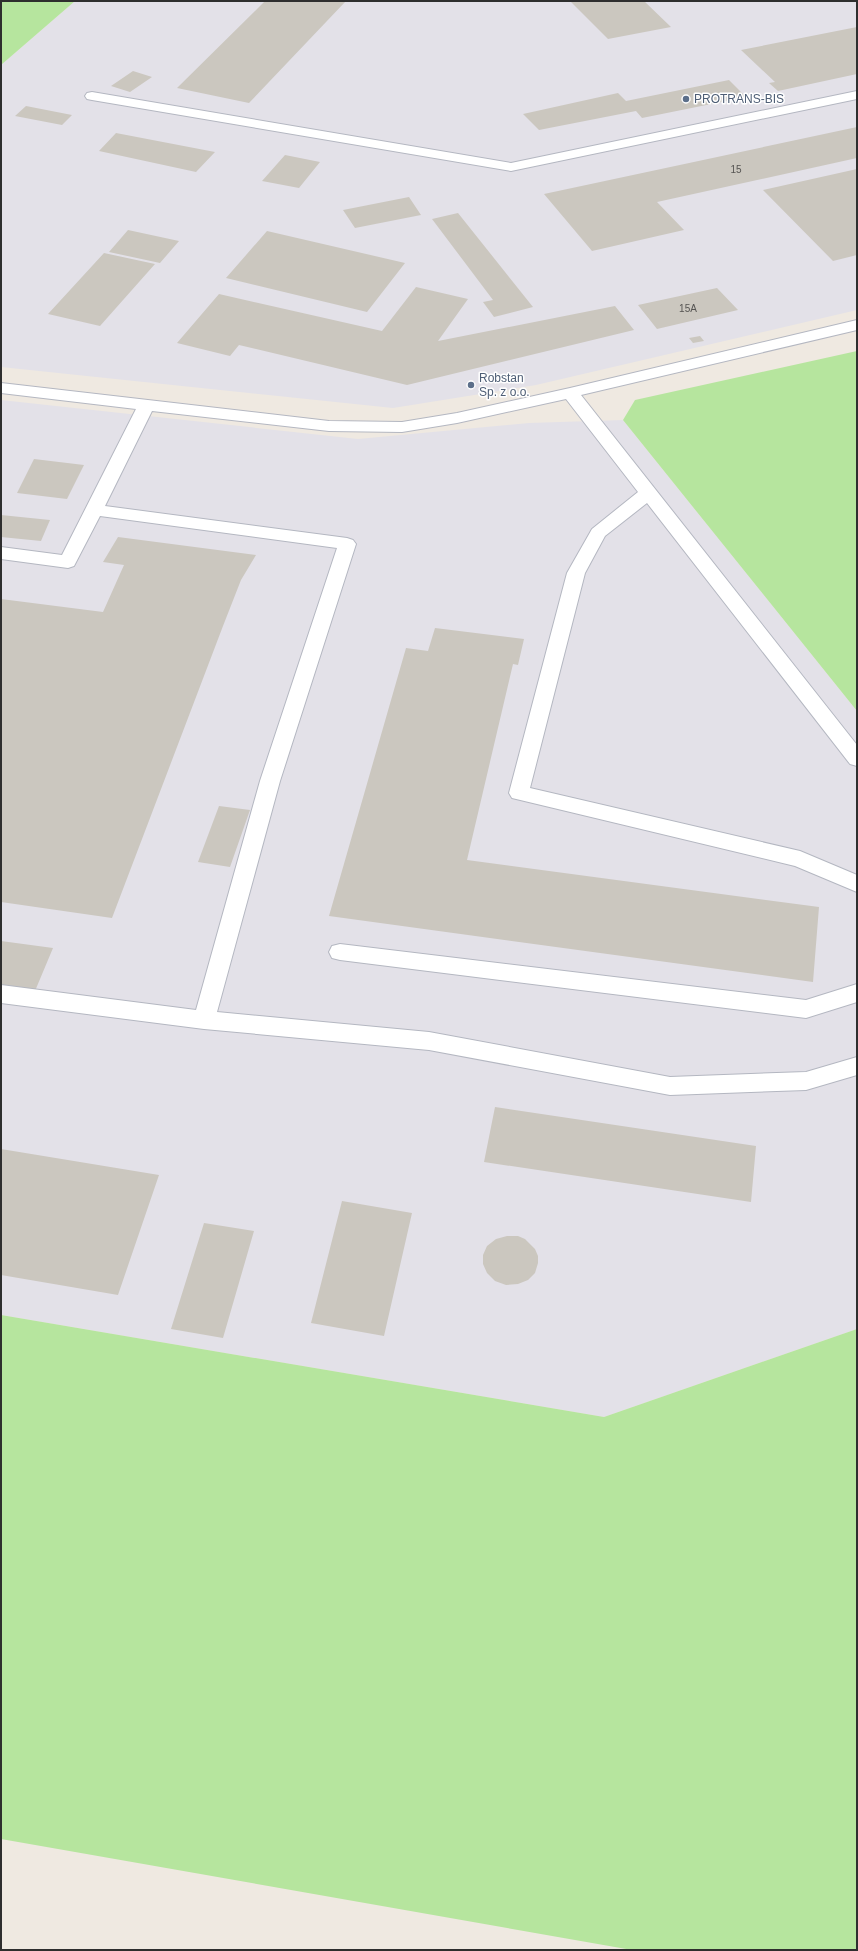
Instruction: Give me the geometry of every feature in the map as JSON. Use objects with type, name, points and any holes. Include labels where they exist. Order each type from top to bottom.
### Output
[{"type":"lane","points":[[92,96],[511,167],[857,94]]},
{"type":"lane","points":[[1,388],[329,426],[402,427],[457,418],[570,393],[857,326]]},
{"type":"lane","points":[[570,393],[857,759]]},
{"type":"lane","points":[[1,553],[68,562],[146,405]]},
{"type":"lane","points":[[648,493],[598,533],[576,573],[519,793],[800,859],[857,884]]},
{"type":"lane","points":[[94,510],[348,544],[270,781],[204,1020]]},
{"type":"lane","points":[[340,952],[806,1009],[857,993]]},
{"type":"lane","points":[[1,994],[204,1020],[429,1041],[670,1086],[806,1081],[857,1066]]},
{"type":"shaded area","points":[[75,1],[857,1],[857,310],[536,385],[393,408],[1,367],[1,65]]},
{"type":"shaded area","points":[[1,400],[358,439],[529,423],[623,420],[857,711],[857,1329],[604,1417],[1,1315]]},
{"type":"green space","points":[[1,1],[75,1],[1,65]]},
{"type":"green space","points":[[857,351],[857,711],[623,420],[635,400]]},
{"type":"green space","points":[[1,1315],[604,1417],[857,1329],[857,1950],[632,1950],[1,1839]]},
{"type":"building","points":[[265,1],[346,1],[249,103],[177,88]]},
{"type":"building","points":[[570,1],[644,1],[671,27],[608,39]]},
{"type":"building","points":[[857,27],[857,74],[778,91],[769,83],[775,82],[741,50]]},
{"type":"building","points":[[133,71],[152,77],[130,92],[111,86]]},
{"type":"building","points":[[729,80],[746,97],[642,118],[636,111],[539,130],[523,114],[618,93],[626,101]]},
{"type":"building","points":[[26,106],[72,115],[62,125],[15,116]]},
{"type":"building","points":[[857,127],[857,158],[657,202],[684,230],[592,251],[544,194]]},
{"type":"building","points":[[116,133],[215,152],[196,172],[99,151]]},
{"type":"building","points":[[285,155],[320,162],[299,188],[262,181]]},
{"type":"building","points":[[857,169],[857,255],[833,261],[763,190]]},
{"type":"building","points":[[409,197],[421,215],[355,228],[343,210]]},
{"type":"building","points":[[458,213],[533,307],[494,317],[483,302],[493,300],[432,219]]},
{"type":"building","points":[[128,230],[179,241],[160,263],[109,252]]},
{"type":"building","points":[[267,231],[405,263],[367,312],[226,278]]},
{"type":"building","points":[[104,253],[155,264],[100,326],[48,314]]},
{"type":"building","points":[[416,287],[468,299],[438,341],[615,306],[634,330],[407,385],[239,345],[230,356],[177,343],[219,294],[382,331]]},
{"type":"building","points":[[717,288],[738,310],[657,329],[638,305]]},
{"type":"building","points":[[700,336],[704,341],[693,343],[689,338]]},
{"type":"building","points":[[34,459],[84,465],[67,499],[17,493]]},
{"type":"building","points":[[1,515],[50,520],[41,541],[1,537]]},
{"type":"building","points":[[118,537],[256,555],[241,580],[112,918],[1,902],[1,599],[103,612],[124,565],[103,562]]},
{"type":"building","points":[[435,628],[524,639],[518,665],[513,664],[467,860],[819,907],[813,982],[329,916],[406,648],[428,651]]},
{"type":"building","points":[[219,806],[250,810],[230,867],[198,862]]},
{"type":"building","points":[[1,941],[53,948],[35,991],[1,986]]},
{"type":"building","points":[[495,1107],[756,1146],[751,1202],[484,1162]]},
{"type":"building","points":[[1,1149],[159,1175],[118,1295],[1,1275]]},
{"type":"building","points":[[342,1201],[412,1213],[384,1336],[311,1323]]},
{"type":"building","points":[[204,1223],[254,1231],[223,1338],[171,1329]]},
{"type":"building","points":[[507,1236],[518,1236],[525,1239],[535,1249],[538,1256],[538,1263],[535,1273],[528,1280],[518,1284],[506,1285],[495,1281],[487,1273],[483,1264],[483,1255],[487,1246],[496,1239]]},
{"type":"place","name":"PROTRANS-BIS","points":[[686,99]]},
{"type":"place","name":"Robstan Sp. z o.o.","points":[[471,385]]}]
